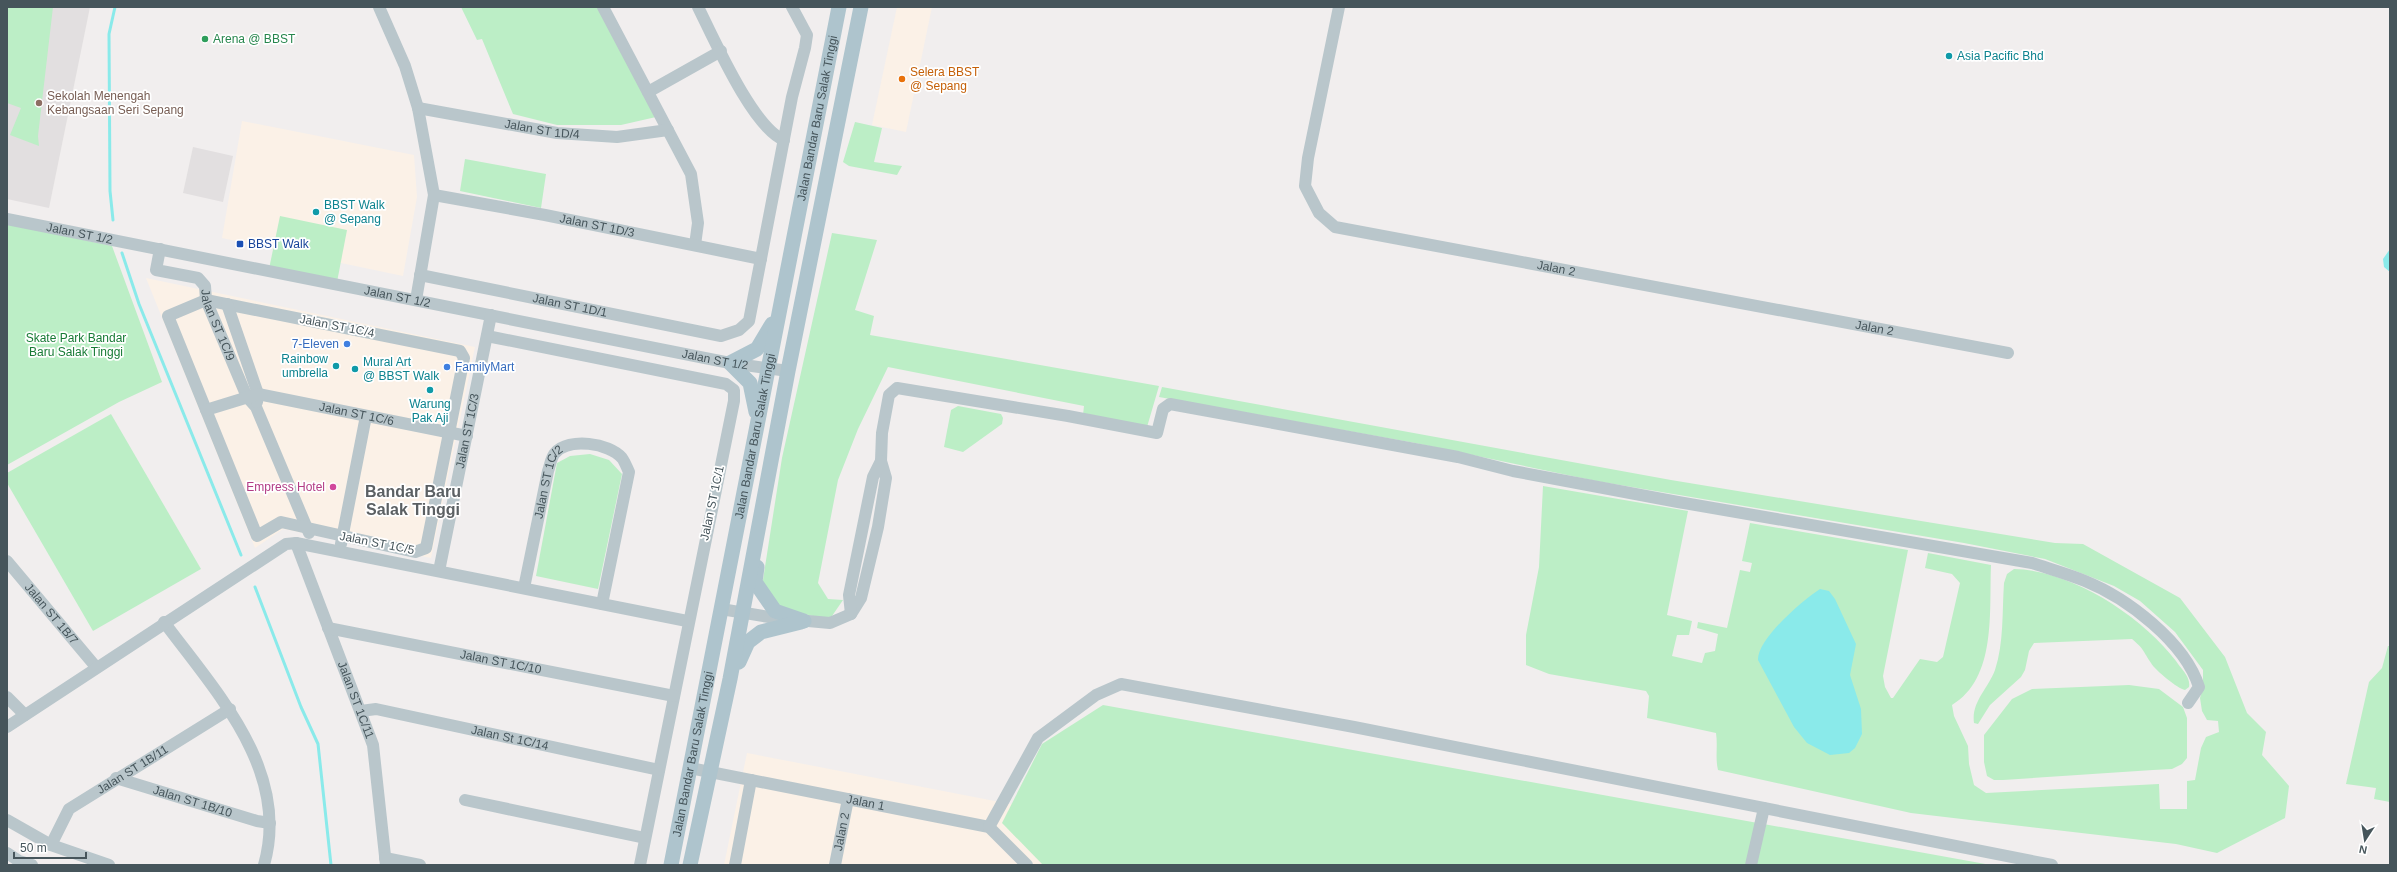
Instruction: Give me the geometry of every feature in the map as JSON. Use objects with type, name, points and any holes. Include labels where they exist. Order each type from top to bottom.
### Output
[{"type":"main road","name":"Jalan Bandar Baru Salak Tinggi","points":[[671,865],[757,431],[778,312],[839,7]]},
{"type":"main road","name":"Jalan Bandar Baru Salak Tinggi","points":[[690,865],[730,680],[788,371],[861,7]]},
{"type":"main road","points":[[757,431],[755,400],[750,383],[730,363],[757,349],[766,336],[778,312]]},
{"type":"main road","points":[[765,496],[755,582],[774,611],[804,621]]},
{"type":"main road","points":[[730,680],[748,642],[770,628],[804,621]]},
{"type":"street","points":[[379,7],[405,66],[418,108],[434,195],[416,300]]},
{"type":"street","points":[[603,7],[691,174],[698,223],[695,245]]},
{"type":"street","points":[[698,7],[756,114],[775,136],[784,140]]},
{"type":"street","points":[[761,259],[784,140],[807,35],[792,7]]},
{"type":"street","name":"Jalan 2","points":[[1339,7],[1308,158],[1305,186],[1319,213],[1335,227],[2008,353]]},
{"type":"street","points":[[648,92],[721,51]]},
{"type":"street","name":"Jalan ST 1D/4","points":[[418,108],[557,133],[617,137],[668,130]]},
{"type":"street","name":"Jalan ST 1D/3","points":[[434,195],[761,259]]},
{"type":"street","name":"Jalan ST 1/2","points":[[7,219],[730,363],[788,371]]},
{"type":"street","name":"Jalan ST 1C/9","points":[[160,250],[156,270],[198,278],[206,286],[206,300],[253,395]]},
{"type":"street","name":"Jalan ST 1D/1","points":[[420,274],[721,336],[739,330],[749,321],[761,259]]},
{"type":"street","points":[[206,300],[168,316],[206,410],[253,395]]},
{"type":"street","name":"Jalan ST 1C/4","points":[[206,300],[460,351],[464,358],[448,432]]},
{"type":"street","name":"Jalan ST 1C/9","points":[[227,304],[256,407],[314,546]]},
{"type":"street","name":"Jalan ST 1C/3","points":[[439,571],[491,315]]},
{"type":"street","name":"Jalan ST 1C/1","points":[[487,336],[726,384],[734,390],[734,400],[687,621],[674,696],[640,865]]},
{"type":"street","points":[[721,609],[804,621],[830,623],[851,614],[861,598],[878,528],[886,478],[881,461],[882,433],[889,395],[897,388],[1068,416],[1157,434],[1163,409],[1170,404],[1458,457],[1565,481],[1796,524],[2032,563],[2085,581],[2128,603],[2169,641],[2194,671],[2199,687],[2188,703]]},
{"type":"street","name":"Jalan ST 1C/6","points":[[253,395],[467,436]]},
{"type":"street","name":"Jalan ST 1C/5","points":[[206,410],[257,536],[281,522],[415,552],[426,548],[448,432]]},
{"type":"street","points":[[339,551],[366,416]]},
{"type":"street","name":"Jalan ST 1C/2","points":[[524,588],[548,471],[554,453],[566,446],[579,444],[596,446],[613,451],[622,459],[629,472],[602,604]]},
{"type":"street","points":[[7,727],[164,622],[286,544],[296,543],[314,546],[687,621]]},
{"type":"street","name":"Jalan ST 1C/11","points":[[296,543],[373,745],[385,861]]},
{"type":"street","name":"Jalan ST 1B/7","points":[[7,561],[52,618],[96,667]]},
{"type":"street","points":[[164,622],[230,709],[249,743],[267,792],[270,823],[269,850],[264,865]]},
{"type":"street","name":"Jalan ST 1C/10","points":[[328,628],[674,696]]},
{"type":"street","points":[[1028,865],[989,828],[1038,738],[1096,696],[1121,684],[1370,730],[2052,865]]},
{"type":"street","points":[[7,697],[25,715]]},
{"type":"street","name":"Jalan ST 1B/11","points":[[51,845],[69,809],[116,778],[230,709]]},
{"type":"street","name":"Jalan St 1C/14","points":[[361,711],[376,709],[659,770]]},
{"type":"street","name":"Jalan 1","points":[[690,768],[989,828]]},
{"type":"street","name":"Jalan ST 1B/10","points":[[116,778],[257,821],[270,823]]},
{"type":"street","points":[[735,865],[752,780]]},
{"type":"street","name":"Jalan 2","points":[[835,865],[848,799]]},
{"type":"street","points":[[465,800],[645,838]]},
{"type":"street","points":[[1751,865],[1764,808]]},
{"type":"street","points":[[7,820],[51,845],[109,865]]},
{"type":"street","points":[[7,853],[32,865]]},
{"type":"street","points":[[385,861],[420,865]]},
{"type":"shaded area","name":"Sekolah Menengah Kebangsaan Seri Sepang","points":[[7,7],[90,7],[49,208],[7,199]]},
{"type":"shaded area","name":"Selera BBST @ Sepang","points":[[897,7],[932,7],[906,132],[872,125]]},
{"type":"shaded area","points":[[242,121],[414,155],[417,197],[403,276],[222,238]]},
{"type":"shaded area","points":[[193,147],[233,156],[223,202],[183,193]]},
{"type":"shaded area","points":[[146,278],[475,347],[431,558],[283,529],[255,548]]},
{"type":"shaded area","points":[[747,753],[1083,818],[1074,865],[724,865]]},
{"type":"green space","points":[[7,7],[53,7],[38,136],[39,146],[10,135],[21,108],[7,103]]},
{"type":"green space","points":[[461,7],[598,7],[656,117],[621,125],[557,125],[513,114],[482,39],[477,40]]},
{"type":"green space","points":[[855,122],[882,128],[874,162],[902,166],[897,175],[849,166],[843,162]]},
{"type":"green space","points":[[465,159],[546,174],[541,208],[460,191]]},
{"type":"green space","points":[[280,216],[347,230],[337,282],[269,269]]},
{"type":"green space","name":"Skate Park Bandar Baru Salak Tinggi","points":[[7,224],[112,246],[162,382],[119,402],[7,465]]},
{"type":"green space","points":[[832,233],[877,240],[855,310],[874,316],[870,335],[1159,386],[1147,427],[1083,415],[1084,406],[888,367],[858,429],[838,480],[818,583],[828,599],[843,600],[832,616],[826,619],[778,608],[762,586],[782,458]]},
{"type":"green space","points":[[1162,387],[1671,480],[2055,543],[2083,544],[2180,598],[2225,657],[2247,713],[2266,732],[2262,755],[2289,786],[2285,818],[2217,853],[2176,844],[1911,813],[1718,770],[1716,733],[1647,718],[1649,696],[1646,691],[1549,674],[1526,665],[1526,635],[1539,567],[1543,486],[1688,511],[1667,615],[1692,621],[1689,635],[1677,635],[1672,656],[1702,663],[1705,653],[1715,651],[1718,634],[1697,628],[1698,622],[1727,628],[1740,570],[1750,572],[1752,563],[1742,561],[1750,523],[1908,550],[1883,676],[1885,687],[1891,698],[1893,698],[1920,659],[1937,662],[1943,657],[1960,583],[1952,574],[1925,568],[1928,553],[1991,565],[1990,622],[1984,661],[1977,678],[1967,693],[1952,705],[1954,716],[1968,746],[1969,764],[1974,785],[1986,793],[2159,784],[2160,809],[2187,809],[2187,781],[2195,780],[2201,748],[2206,737],[2219,732],[2218,721],[2207,720],[2202,711],[2200,698],[2203,688],[2203,670],[2175,632],[2140,601],[2114,586],[2045,559],[1964,543],[1596,481],[1415,443],[1159,397]]},
{"type":"green space","points":[[958,406],[1001,414],[1003,418],[1002,424],[963,452],[944,447],[951,410]]},
{"type":"green space","points":[[111,414],[201,569],[93,631],[7,483],[7,473]]},
{"type":"green space","points":[[590,454],[609,460],[622,474],[598,589],[536,576],[557,463],[570,456]]},
{"type":"green space","points":[[2014,569],[2036,571],[2059,577],[2104,598],[2125,612],[2162,644],[2185,673],[2189,680],[2189,687],[2185,690],[2182,689],[2167,679],[2153,666],[2141,648],[2132,639],[2034,643],[2029,651],[2025,670],[2021,677],[1990,705],[1978,724],[1974,723],[1977,702],[1992,677],[1998,660],[2002,627],[2004,583],[2007,574]]},
{"type":"green space","points":[[2388,646],[2390,646],[2390,802],[2374,799],[2376,788],[2346,784],[2369,682],[2382,668]]},
{"type":"green space","points":[[2129,685],[2159,689],[2183,707],[2187,718],[2187,758],[2182,764],[2172,769],[2003,780],[1994,780],[1987,776],[1984,762],[1984,735],[2012,699],[2032,689]]},
{"type":"green space","points":[[1103,705],[1991,865],[1043,865],[1002,823],[1042,744]]},
{"type":"water","points":[[2390,249],[2390,272],[2384,267],[2383,259]]},
{"type":"water","points":[[1820,589],[1829,591],[1835,599],[1856,644],[1850,675],[1861,709],[1862,734],[1855,748],[1849,753],[1830,755],[1807,743],[1794,727],[1758,660],[1760,651],[1773,631],[1803,602]]},
{"type":"waterway","points":[[113,220],[110,191],[109,34],[115,7]]},
{"type":"waterway","points":[[122,253],[139,304],[241,555]]},
{"type":"waterway","points":[[255,587],[301,707],[318,744],[331,865]]},
{"type":"place","name":"Arena @ BBST","points":[[205,39]]},
{"type":"place","name":"Asia Pacific Bhd","points":[[1949,56]]},
{"type":"place","name":"Selera BBST @ Sepang","points":[[902,79]]},
{"type":"place","name":"Sekolah Menengah Kebangsaan Seri Sepang","points":[[39,103]]},
{"type":"place","name":"BBST Walk @ Sepang","points":[[316,212]]},
{"type":"place","name":"BBST Walk","points":[[240,244]]},
{"type":"place","name":"7-Eleven","points":[[347,344]]},
{"type":"place","name":"Rainbow umbrella","points":[[336,366]]},
{"type":"place","name":"FamilyMart","points":[[447,367]]},
{"type":"place","name":"Mural Art @ BBST Walk","points":[[355,369]]},
{"type":"place","name":"Warung Pak Aji","points":[[430,390]]},
{"type":"place","name":"Empress Hotel","points":[[333,487]]},
{"type":"district","name":"Bandar Baru Salak Tinggi","points":[[413,500]]}]
